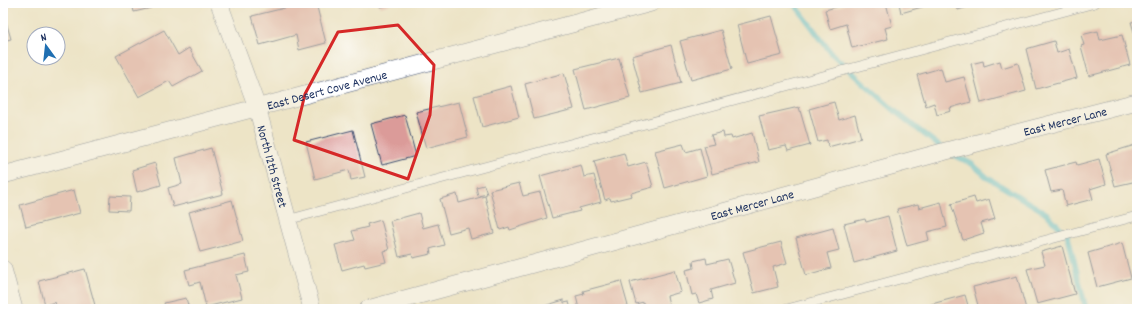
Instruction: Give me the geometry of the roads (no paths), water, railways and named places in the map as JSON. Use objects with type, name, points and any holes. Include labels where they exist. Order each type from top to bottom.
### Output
[{"type":"street","name":"North 12th Street","points":[[220,3],[257,107],[312,309]]},
{"type":"street","name":"East Desert Cove Avenue","points":[[3,175],[652,3]]},
{"type":"street","name":"East Mercer Lane","points":[[368,309],[946,151],[1137,102]]},
{"type":"street","points":[[3,269],[14,309]]},
{"type":"lane","points":[[287,220],[1095,3]]},
{"type":"lane","points":[[787,309],[1137,216]]},
{"type":"waterway","points":[[794,3],[832,54],[896,112],[943,149]]},
{"type":"waterway","points":[[952,154],[972,164],[988,178],[1046,213],[1068,236],[1086,309]]}]
